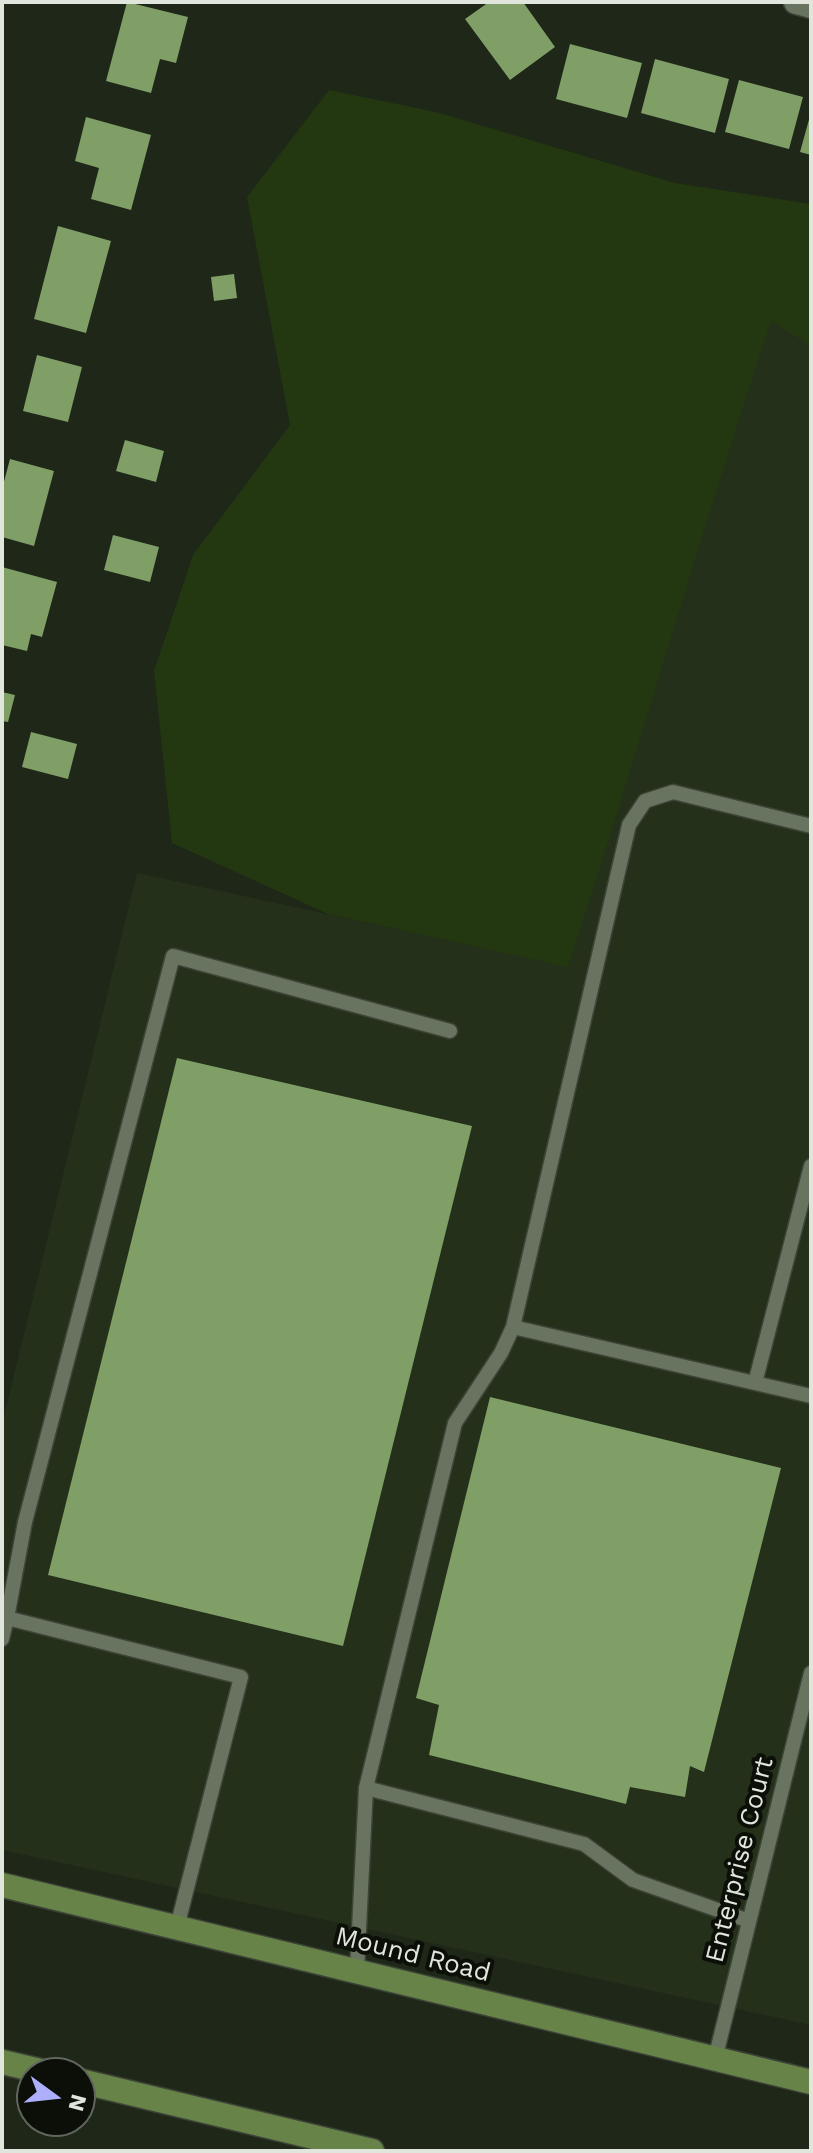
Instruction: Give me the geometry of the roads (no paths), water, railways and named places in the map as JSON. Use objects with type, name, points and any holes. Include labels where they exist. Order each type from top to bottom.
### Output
[{"type":"main road","name":"Mound Road","points":[[2,1885],[811,2082]]},
{"type":"main road","points":[[96,2085],[334,2147],[372,2151]]},
{"type":"street","points":[[796,2],[811,6]]},
{"type":"lane","points":[[357,1970],[366,1788],[455,1423],[501,1353],[513,1327],[629,825],[645,801],[673,792],[811,826]]},
{"type":"lane","points":[[2,1639],[25,1522],[173,956],[450,1031]]},
{"type":"lane","points":[[755,1383],[811,1166]]},
{"type":"lane","points":[[513,1327],[811,1396]]},
{"type":"lane","points":[[7,1618],[241,1677],[177,1927]]},
{"type":"lane","name":"Enterprise Court","points":[[715,2059],[811,1673]]},
{"type":"lane","points":[[366,1788],[584,1844],[633,1880],[749,1921]]}]
